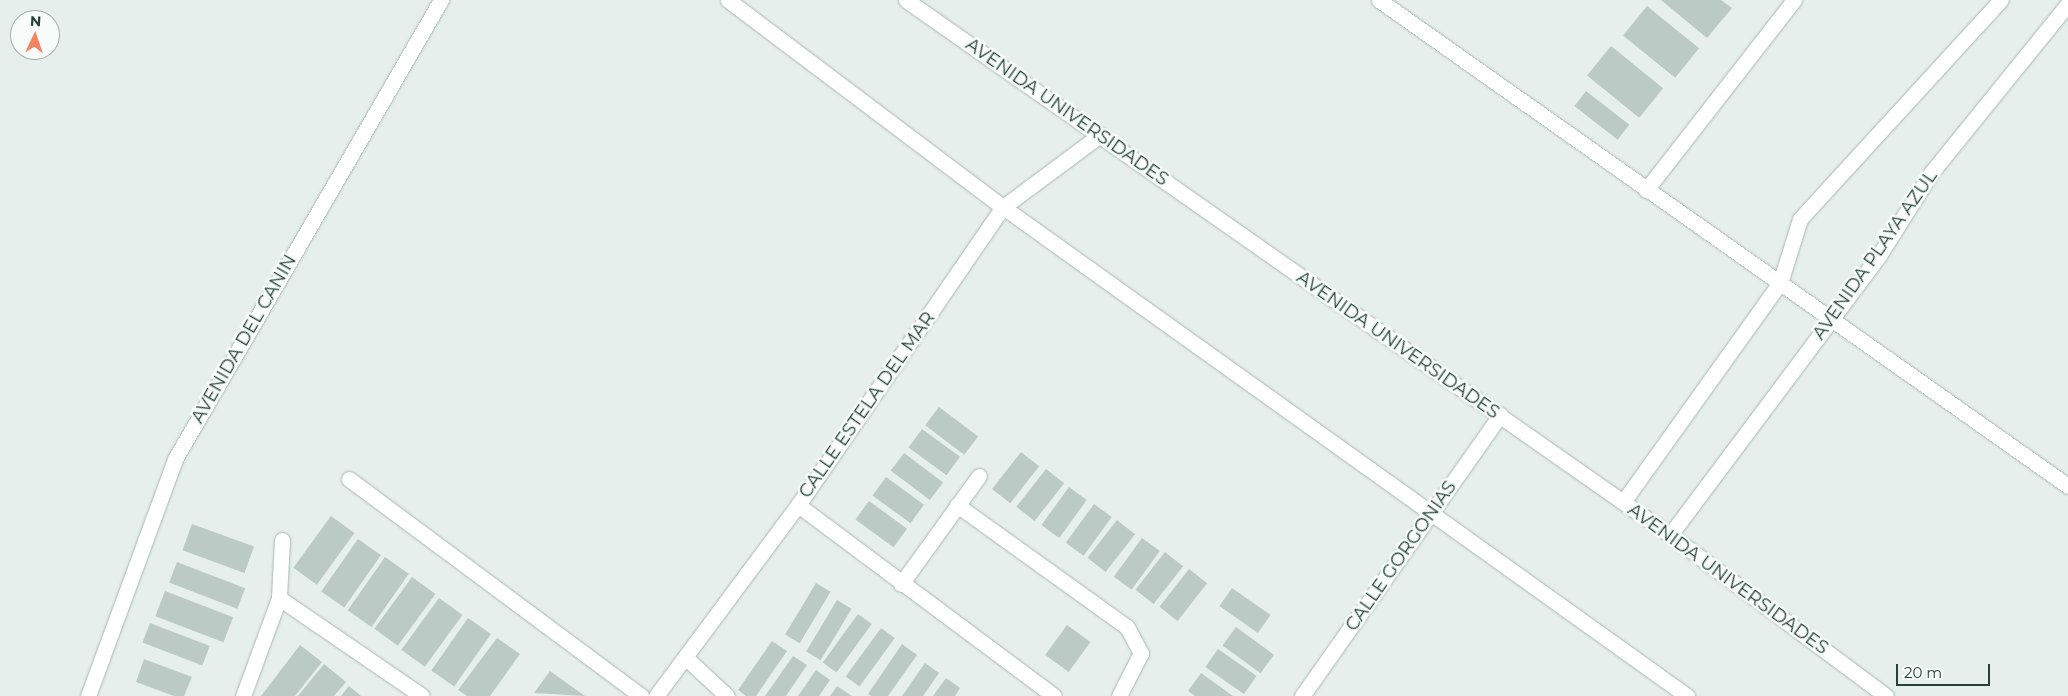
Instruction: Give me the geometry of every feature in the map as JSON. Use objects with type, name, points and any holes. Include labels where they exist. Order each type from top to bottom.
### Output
[{"type":"street","name":"AVENIDA DEL CANIN","points":[[88,696],[175,459],[441,0]]},
{"type":"street","points":[[728,0],[1003,207],[1687,696]]},
{"type":"street","name":"AVENIDA UNIVERSIDADES","points":[[906,0],[1670,535],[1886,696]]},
{"type":"street","points":[[1379,0],[1646,190],[1832,317],[2068,486]]},
{"type":"street","points":[[1646,190],[1794,0]]},
{"type":"street","points":[[1623,502],[1780,283],[1800,219],[2001,0]]},
{"type":"street","name":"AVENIDA PLAYA AZUL","points":[[1670,535],[1880,254],[1931,173],[2068,4]]},
{"type":"street","name":"CALLE ESTELA DEL MAR","points":[[656,696],[798,505],[1003,207],[1100,136]]},
{"type":"street","name":"CALLE GORGONIAS","points":[[1302,696],[1500,415]]},
{"type":"street","points":[[901,584],[979,476]]},
{"type":"street","points":[[349,478],[641,696]]},
{"type":"street","points":[[798,505],[901,584],[1054,696]]},
{"type":"street","points":[[957,505],[1127,627],[1141,653],[1119,696]]},
{"type":"street","points":[[243,696],[279,598],[282,540]]},
{"type":"street","points":[[279,598],[422,696]]},
{"type":"street","points":[[685,657],[726,696]]},
{"type":"building","points":[[1661,0],[1721,0],[1732,8],[1707,38]]},
{"type":"building","points":[[1647,6],[1699,48],[1675,78],[1623,36]]},
{"type":"building","points":[[1611,46],[1663,88],[1639,118],[1587,76]]},
{"type":"building","points":[[1586,91],[1629,125],[1618,140],[1574,106]]},
{"type":"building","points":[[939,407],[978,436],[964,455],[925,425]]},
{"type":"building","points":[[922,429],[960,457],[947,475],[908,448]]},
{"type":"building","points":[[1021,452],[1039,466],[1010,503],[992,489]]},
{"type":"building","points":[[904,453],[943,482],[930,500],[891,471]]},
{"type":"building","points":[[1046,469],[1064,483],[1035,521],[1016,507]]},
{"type":"building","points":[[886,477],[924,505],[911,523],[872,496]]},
{"type":"building","points":[[1069,487],[1087,500],[1059,538],[1041,525]]},
{"type":"building","points":[[869,501],[907,529],[894,547],[855,520]]},
{"type":"building","points":[[1094,504],[1112,517],[1084,556],[1066,543]]},
{"type":"building","points":[[331,516],[354,533],[317,585],[293,568]]},
{"type":"building","points":[[1117,520],[1135,534],[1106,572],[1087,558]]},
{"type":"building","points":[[192,524],[254,547],[244,573],[182,550]]},
{"type":"building","points":[[1142,538],[1160,551],[1132,590],[1114,577]]},
{"type":"building","points":[[358,539],[381,555],[344,607],[321,591]]},
{"type":"building","points":[[1165,552],[1183,566],[1154,604],[1135,590]]},
{"type":"building","points":[[385,557],[409,574],[371,627],[348,610]]},
{"type":"building","points":[[177,562],[245,588],[237,609],[169,583]]},
{"type":"building","points":[[1189,569],[1207,583],[1178,621],[1159,607]]},
{"type":"building","points":[[412,577],[435,594],[398,646],[374,629]]},
{"type":"building","points":[[816,583],[831,592],[800,643],[785,634]]},
{"type":"building","points":[[1232,588],[1271,615],[1258,633],[1219,606]]},
{"type":"building","points":[[165,591],[233,617],[223,642],[155,616]]},
{"type":"building","points":[[439,598],[462,615],[425,667],[401,650]]},
{"type":"building","points":[[837,600],[852,609],[821,660],[806,651]]},
{"type":"building","points":[[858,614],[872,624],[836,673],[823,663]]},
{"type":"building","points":[[468,618],[491,634],[454,686],[431,670]]},
{"type":"building","points":[[150,623],[210,646],[202,666],[142,643]]},
{"type":"building","points":[[1067,625],[1090,642],[1069,672],[1045,655]]},
{"type":"building","points":[[1236,627],[1274,655],[1261,673],[1222,646]]},
{"type":"building","points":[[881,628],[895,638],[859,687],[846,677]]},
{"type":"building","points":[[497,638],[520,654],[490,696],[467,696],[458,690]]},
{"type":"building","points":[[772,641],[787,651],[756,696],[746,696],[738,690]]},
{"type":"building","points":[[902,644],[917,655],[888,696],[871,696],[868,694]]},
{"type":"building","points":[[300,645],[322,662],[295,696],[261,696]]},
{"type":"building","points":[[1218,649],[1257,676],[1244,694],[1205,667]]},
{"type":"building","points":[[793,656],[807,665],[786,696],[765,696]]},
{"type":"building","points":[[144,659],[192,677],[184,696],[174,696],[136,682]]},
{"type":"building","points":[[925,663],[939,673],[923,696],[902,696]]},
{"type":"building","points":[[324,664],[346,682],[334,696],[298,696]]},
{"type":"building","points":[[816,670],[830,680],[819,696],[798,696]]},
{"type":"building","points":[[550,671],[585,696],[534,693]]},
{"type":"building","points":[[1201,673],[1233,696],[1195,696],[1188,691]]},
{"type":"building","points":[[946,678],[960,688],[955,696],[933,696]]},
{"type":"building","points":[[349,686],[361,696],[341,696]]},
{"type":"building","points":[[837,686],[852,696],[830,696]]}]
